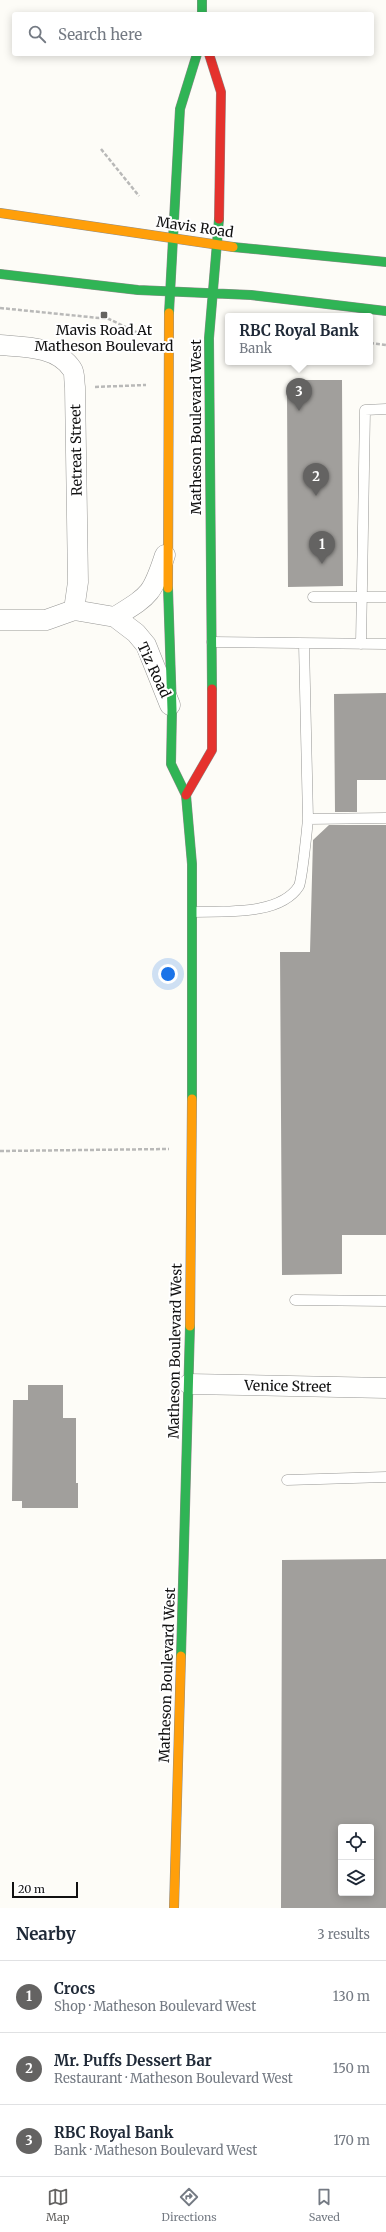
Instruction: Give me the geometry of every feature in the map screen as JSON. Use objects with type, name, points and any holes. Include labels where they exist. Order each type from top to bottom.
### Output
[{"type":"street","points":[[202,0],[202,12]]},
{"type":"street","name":"Matheson Boulevard West","points":[[174,1908],[189,1384],[193,912],[192,864],[186,795],[171,764],[172,710],[167,551],[168,335],[180,109],[196,56]]},
{"type":"street","name":"Matheson Boulevard West","points":[[186,795],[212,750],[209,338],[220,204],[221,92],[210,56]]},
{"type":"street","name":"Mavis Road","points":[[0,213],[217,244],[386,262]]},
{"type":"street","points":[[0,274],[138,290],[251,295],[386,311]]},
{"type":"street","name":"Retreat Street","points":[[0,345],[41,348],[62,359],[73,370],[75,387],[78,582],[74,610]]},
{"type":"street","points":[[115,617],[145,598],[156,584],[167,551]]},
{"type":"street","name":"Tiz Road","points":[[0,620],[46,620],[74,610],[115,617],[136,633],[146,645],[172,710]]},
{"type":"street","name":"Venice Street","points":[[189,1384],[386,1388]]},
{"type":"lane","points":[[361,644],[365,410],[386,409]]},
{"type":"lane","points":[[313,597],[362,599],[386,597]]},
{"type":"lane","points":[[212,642],[386,644]]},
{"type":"lane","points":[[193,912],[247,910],[281,903],[299,885],[308,819],[304,644]]},
{"type":"lane","points":[[308,819],[386,818]]},
{"type":"lane","points":[[295,1300],[386,1301]]},
{"type":"lane","points":[[287,1480],[386,1477]]},
{"type":"path","points":[[101,149],[139,196]]},
{"type":"path","points":[[0,308],[109,319],[138,333]]},
{"type":"path","points":[[373,343],[386,345]]},
{"type":"path","points":[[92,387],[146,385]]},
{"type":"path","points":[[0,1151],[192,1148]]},
{"type":"building","points":[[299,380],[342,380],[343,586],[288,587],[287,390]]},
{"type":"building","points":[[386,693],[386,780],[357,780],[357,812],[335,812],[334,694]]},
{"type":"building","points":[[329,825],[386,825],[386,1235],[342,1235],[342,1274],[282,1275],[280,952],[310,952],[313,840]]},
{"type":"building","points":[[28,1385],[63,1385],[63,1418],[76,1418],[76,1483],[78,1483],[78,1508],[22,1508],[22,1501],[12,1501],[13,1400],[28,1400]]},
{"type":"building","points":[[386,1559],[386,1908],[281,1908],[282,1560]]},
{"type":"traffic: fast","points":[[202,0],[202,12]]},
{"type":"traffic: fast","points":[[169,313],[180,109],[196,56]]},
{"type":"traffic: fast","points":[[212,689],[209,338],[219,219]]},
{"type":"traffic: fast","points":[[233,247],[386,262]]},
{"type":"traffic: fast","points":[[0,274],[138,290],[251,295],[386,311]]},
{"type":"traffic: fast","points":[[168,588],[172,710],[171,764],[186,795],[192,864],[192,1099]]},
{"type":"traffic: fast","points":[[181,1656],[190,1326]]},
{"type":"traffic: slow","points":[[0,213],[233,247]]},
{"type":"traffic: slow","points":[[168,588],[169,313]]},
{"type":"traffic: slow","points":[[190,1326],[192,1099]]},
{"type":"traffic: slow","points":[[174,1908],[181,1656]]},
{"type":"traffic: jam","points":[[210,56],[221,92],[219,219]]},
{"type":"traffic: jam","points":[[186,795],[212,750],[212,689]]},
{"type":"place","name":"Mavis Road At Matheson Boulevard","points":[[104,315]]},
{"type":"place","name":"RBC Royal Bank","points":[[299,411]]},
{"type":"place","name":"Mr. Puffs Dessert Bar","points":[[316,496]]},
{"type":"place","name":"Crocs","points":[[322,564]]}]
